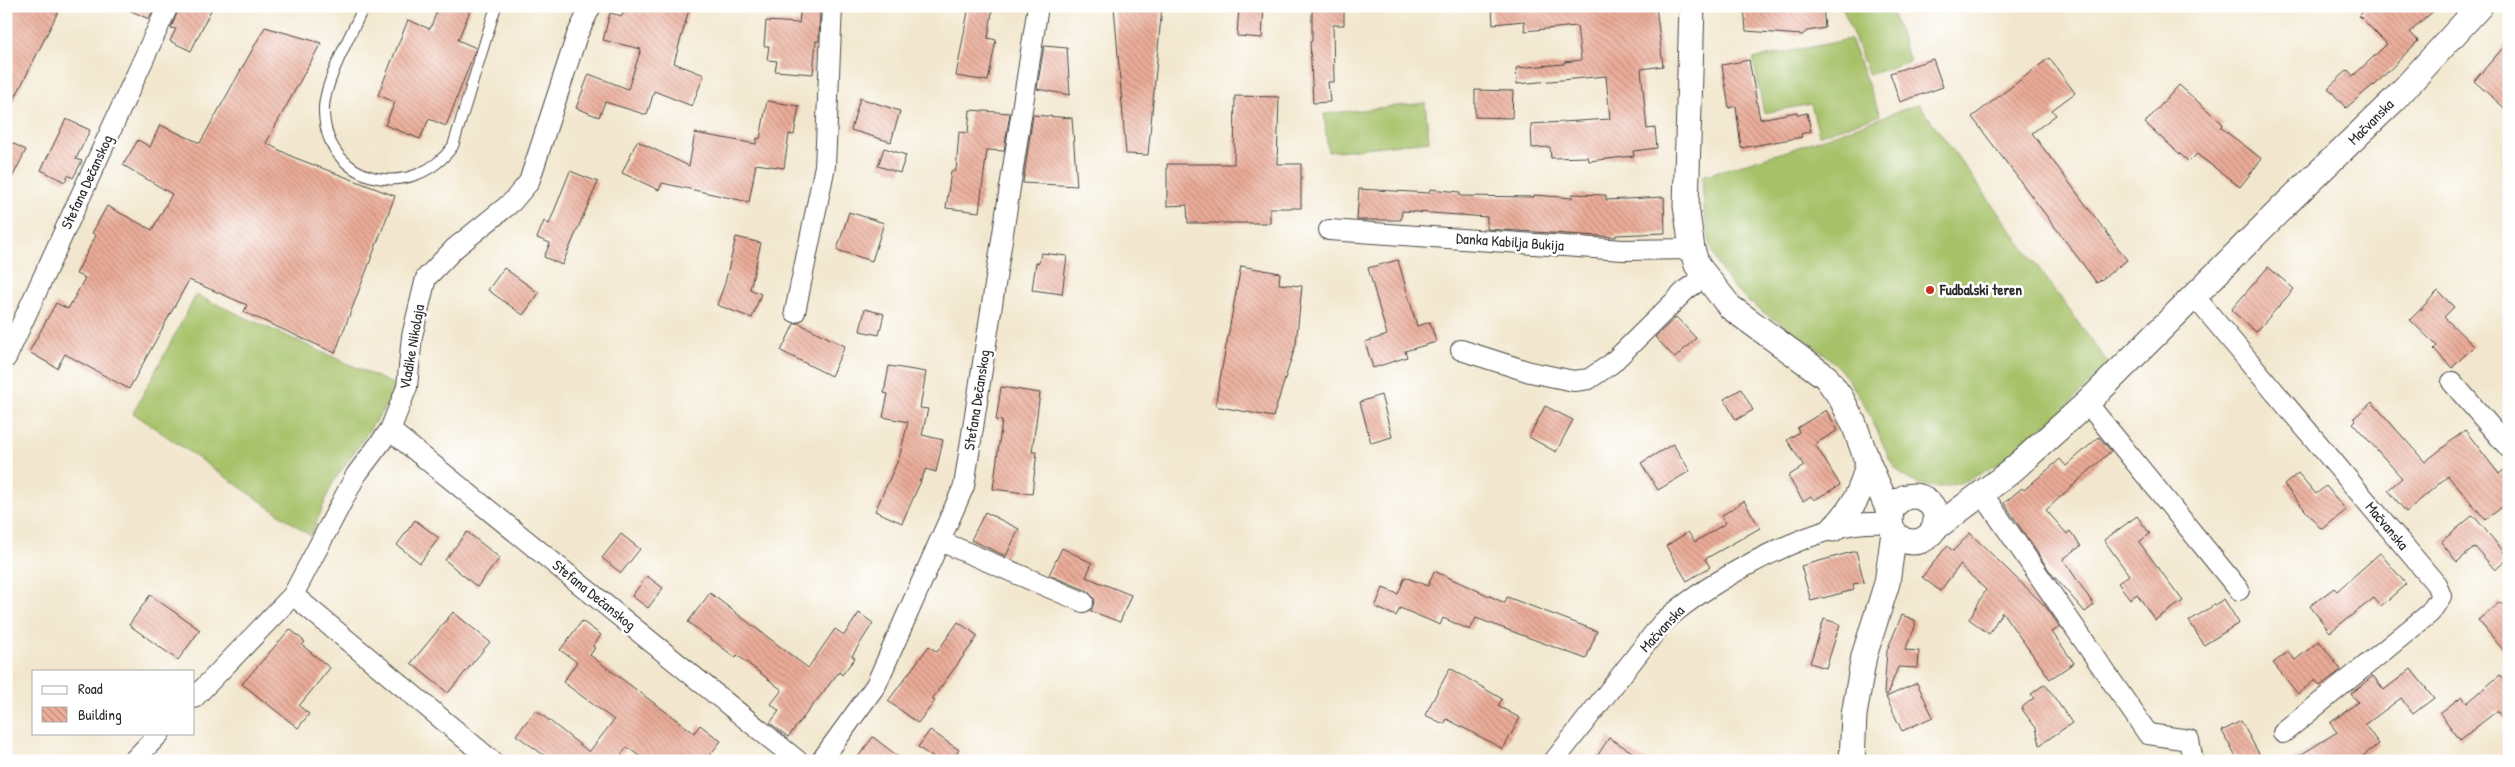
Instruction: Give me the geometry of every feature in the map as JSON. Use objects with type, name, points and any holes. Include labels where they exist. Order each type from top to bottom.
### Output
[{"type":"street","name":"Stefana Dečanskog","points":[[6,358],[168,6]]},
{"type":"street","name":"Vladike Nikolaja","points":[[195,697],[293,595],[356,475],[390,430],[408,387],[412,336],[426,278],[455,248],[512,202],[529,182],[577,35],[591,6]]},
{"type":"street","points":[[795,312],[825,166],[832,6]]},
{"type":"street","name":"Stefana Dečanskog","points":[[821,761],[876,684],[964,486],[1038,6]]},
{"type":"street","points":[[1692,6],[1686,206],[1692,249],[1697,265],[1730,307],[1826,377],[1841,398],[1891,522],[1901,538],[1910,542],[1928,534]]},
{"type":"street","name":"Mačvanska","points":[[1928,534],[1991,486],[2087,403],[2289,201],[2394,100],[2480,6]]},
{"type":"street","name":"Danka Kabilja Bukija","points":[[1329,230],[1623,250],[1692,249]]},
{"type":"street","points":[[1461,350],[1530,372],[1574,381],[1589,378],[1611,364],[1687,289],[1705,277]]},
{"type":"street","name":"Mačvanska","points":[[2195,297],[2436,584],[2441,596],[2430,613],[2283,733]]},
{"type":"street","points":[[2452,382],[2509,448]]},
{"type":"street","points":[[2087,403],[2239,590]]},
{"type":"street","name":"Stefana Dečanskog","points":[[390,430],[798,761]]},
{"type":"street","points":[[1864,452],[1897,490],[1929,502],[1934,510],[1936,519],[1882,604]]},
{"type":"street","points":[[1833,528],[1848,514],[1858,497],[1864,452]]},
{"type":"street","points":[[1852,761],[1854,715],[1864,656],[1882,604],[1890,564],[1891,522],[1895,504],[1902,498],[1954,494],[1991,486],[2148,734],[2189,740],[2193,761]]},
{"type":"street","name":"Mačvanska","points":[[1554,761],[1662,624],[1684,604],[1762,559],[1833,528],[1870,522],[1891,522]]},
{"type":"street","points":[[940,542],[1083,602]]},
{"type":"street","points":[[293,595],[492,761]]},
{"type":"street","points":[[133,761],[159,734]]},
{"type":"lane","points":[[364,6],[327,89],[323,110],[325,125],[334,149],[350,166],[365,175],[402,180],[427,171],[441,161],[453,146],[496,6]]},
{"type":"green space","points":[[1842,6],[1890,6],[1910,61],[1869,75]]},
{"type":"green space","points":[[1850,39],[1880,115],[1819,135],[1811,104],[1764,113],[1753,59]]},
{"type":"green space","points":[[1425,103],[1429,141],[1328,152],[1324,114]]},
{"type":"green space","name":"Fudbalski teren","points":[[1919,104],[2108,363],[2054,419],[2007,458],[1983,473],[1959,483],[1938,487],[1916,483],[1903,476],[1893,465],[1861,399],[1842,372],[1818,349],[1745,299],[1726,278],[1719,266],[1710,242],[1705,216],[1702,176],[1787,151]]},
{"type":"green space","points":[[196,295],[395,385],[392,397],[332,484],[311,536],[133,413]]},
{"type":"building","points":[[15,6],[61,6],[6,116],[6,24]]},
{"type":"building","points":[[120,6],[155,6],[149,19]]},
{"type":"building","points":[[180,6],[213,6],[191,51],[170,41],[176,29],[171,28]]},
{"type":"building","points":[[439,6],[472,6],[458,40],[476,48],[446,126],[429,119],[420,139],[385,125],[395,102],[378,95],[408,20],[430,29]]},
{"type":"building","points":[[625,6],[690,6],[674,63],[704,75],[692,106],[654,91],[647,115],[605,102],[599,117],[576,108],[589,74],[628,89],[641,49],[603,40],[610,13],[622,16]]},
{"type":"building","points":[[801,6],[820,6],[819,41],[816,41],[813,74],[775,71],[777,61],[767,60],[769,46],[764,46],[766,21],[799,23]]},
{"type":"building","points":[[969,6],[993,6],[988,38],[996,40],[988,81],[956,76]]},
{"type":"building","points":[[1114,6],[1162,6],[1148,155],[1126,154]]},
{"type":"building","points":[[1239,6],[1264,6],[1262,38],[1237,36]]},
{"type":"building","points":[[1312,6],[1344,6],[1344,25],[1333,25],[1334,82],[1328,82],[1330,102],[1313,103],[1310,42],[1312,41]]},
{"type":"building","points":[[1508,6],[1656,6],[1663,66],[1641,69],[1647,129],[1655,128],[1657,148],[1633,151],[1634,156],[1589,161],[1588,157],[1551,158],[1550,147],[1532,148],[1531,124],[1610,119],[1606,76],[1517,84],[1516,68],[1564,64],[1564,62],[1581,60],[1577,26],[1525,31],[1524,21],[1493,24],[1492,8]]},
{"type":"building","points":[[1744,6],[1823,6],[1825,28],[1807,31],[1802,35],[1746,31]]},
{"type":"building","points":[[2368,6],[2439,6],[2410,32],[2418,41],[2374,86],[2346,108],[2328,88],[2348,70],[2353,76],[2387,44],[2359,16]]},
{"type":"building","points":[[265,27],[321,43],[266,143],[293,157],[395,196],[335,353],[244,312],[247,305],[189,280],[129,389],[65,354],[57,368],[29,352],[56,303],[68,309],[85,278],[76,274],[96,235],[92,233],[107,206],[152,230],[172,194],[123,165],[138,140],[150,147],[160,125],[200,143]]},
{"type":"building","points":[[2509,41],[2509,112],[2474,81]]},
{"type":"building","points":[[1044,46],[1067,48],[1070,95],[1037,89]]},
{"type":"building","points":[[2049,58],[2075,93],[2052,110],[2056,115],[2032,133],[2127,260],[2097,283],[1972,117]]},
{"type":"building","points":[[1933,59],[1943,87],[1900,102],[1890,73]]},
{"type":"building","points":[[1749,60],[1760,119],[1797,112],[1798,115],[1807,113],[1811,131],[1801,134],[1802,137],[1741,148],[1736,106],[1729,108],[1722,65]]},
{"type":"building","points":[[2179,85],[2223,124],[2220,127],[2262,159],[2240,187],[2197,154],[2189,162],[2145,123]]},
{"type":"building","points":[[1475,90],[1513,91],[1512,118],[1475,117]]},
{"type":"building","points":[[1235,96],[1279,97],[1277,164],[1301,164],[1301,208],[1270,208],[1270,223],[1188,223],[1187,205],[1167,206],[1167,164],[1234,164]]},
{"type":"building","points":[[860,98],[900,111],[891,142],[851,130]]},
{"type":"building","points":[[767,101],[799,106],[794,135],[789,134],[784,168],[756,164],[749,202],[662,183],[659,190],[622,173],[637,141],[689,166],[695,133],[756,144],[757,138],[760,139]]},
{"type":"building","points":[[970,110],[1010,113],[1004,151],[987,150],[979,212],[946,208],[951,171],[956,171],[959,132],[968,133]]},
{"type":"building","points":[[1033,115],[1072,118],[1077,186],[1023,183]]},
{"type":"building","points":[[66,119],[90,130],[76,159],[82,161],[73,178],[68,175],[65,182],[41,170]]},
{"type":"building","points":[[6,140],[26,150],[6,190]]},
{"type":"building","points":[[884,148],[906,155],[900,173],[878,166]]},
{"type":"building","points":[[570,171],[598,182],[562,265],[544,257],[550,243],[537,238],[544,221],[549,224]]},
{"type":"building","points":[[1359,189],[1429,193],[1430,189],[1460,192],[1460,196],[1534,197],[1534,195],[1572,198],[1572,194],[1606,195],[1606,200],[1664,197],[1665,233],[1616,235],[1616,237],[1487,229],[1487,217],[1402,211],[1401,220],[1357,220]]},
{"type":"building","points":[[849,212],[884,223],[872,261],[837,250]]},
{"type":"building","points":[[736,237],[761,243],[750,289],[761,294],[752,318],[717,305],[725,283]]},
{"type":"building","points":[[1041,253],[1067,256],[1062,294],[1032,290],[1036,262],[1039,263]]},
{"type":"building","points":[[1398,260],[1417,326],[1430,322],[1436,342],[1405,351],[1407,357],[1373,368],[1365,342],[1387,335],[1368,268]]},
{"type":"building","points":[[1241,266],[1280,273],[1279,284],[1302,286],[1296,344],[1273,417],[1215,406]]},
{"type":"building","points":[[2268,267],[2294,289],[2256,332],[2231,310]]},
{"type":"building","points":[[504,268],[539,293],[523,315],[488,290]]},
{"type":"building","points":[[2438,291],[2454,307],[2444,317],[2474,346],[2452,368],[2434,349],[2437,346],[2410,320]]},
{"type":"building","points":[[865,309],[884,314],[879,335],[860,331]]},
{"type":"building","points":[[1676,317],[1696,338],[1675,358],[1655,337]]},
{"type":"building","points":[[798,323],[845,346],[831,376],[781,351],[794,324]]},
{"type":"building","points":[[889,366],[926,372],[920,408],[928,409],[922,435],[943,440],[936,472],[926,469],[921,480],[919,480],[921,481],[902,523],[875,511],[899,458],[908,422],[883,417],[888,394],[884,393]]},
{"type":"building","points":[[1001,387],[1040,393],[1032,452],[1037,452],[1032,494],[993,489],[1002,421],[996,420]]},
{"type":"building","points":[[1741,389],[1753,410],[1736,420],[1724,399]]},
{"type":"building","points":[[1381,395],[1392,437],[1371,443],[1360,402]]},
{"type":"building","points":[[2372,402],[2425,462],[2465,430],[2499,474],[2509,466],[2509,501],[2486,520],[2448,476],[2406,512],[2388,490],[2402,478],[2353,423],[2356,420],[2354,418]]},
{"type":"building","points":[[1545,406],[1573,420],[1556,452],[1529,437]]},
{"type":"building","points":[[1826,410],[1838,430],[1815,444],[1840,485],[1814,500],[1811,496],[1803,501],[1788,476],[1804,466],[1787,440],[1799,432],[1797,428]]},
{"type":"building","points":[[2099,437],[2111,451],[2046,510],[2067,534],[2070,531],[2081,546],[2063,559],[2094,605],[2085,612],[2051,573],[2004,503],[2022,488],[2024,490],[2060,459],[2066,466]]},
{"type":"building","points":[[1673,444],[1690,471],[1658,490],[1641,463]]},
{"type":"building","points":[[2298,473],[2316,494],[2326,486],[2346,510],[2323,529],[2284,485]]},
{"type":"building","points":[[1744,501],[1760,528],[1705,559],[1710,567],[1687,581],[1666,546],[1688,532],[1695,542],[1726,523],[1721,516]]},
{"type":"building","points":[[985,512],[1019,529],[1006,556],[971,540]]},
{"type":"building","points":[[2473,515],[2509,558],[2495,570],[2475,547],[2457,562],[2441,542]]},
{"type":"building","points":[[2137,516],[2150,534],[2139,542],[2183,601],[2155,620],[2137,594],[2130,599],[2118,583],[2129,575],[2104,540]]},
{"type":"building","points":[[415,520],[439,538],[420,563],[397,545]]},
{"type":"building","points":[[467,532],[500,558],[477,587],[445,560]]},
{"type":"building","points":[[1970,533],[2046,607],[2060,627],[2052,632],[2074,663],[2050,679],[2002,612],[1989,634],[1969,619],[1986,590],[1960,565],[1940,591],[1922,577],[1947,546],[1953,551]]},
{"type":"building","points":[[621,534],[640,549],[621,573],[602,558]]},
{"type":"building","points":[[1062,548],[1092,563],[1086,577],[1131,595],[1120,622],[1091,611],[1095,600],[1088,591],[1049,575]]},
{"type":"building","points":[[1856,551],[1864,582],[1853,584],[1854,590],[1811,601],[1801,566]]},
{"type":"building","points":[[2380,553],[2406,584],[2381,606],[2374,598],[2330,632],[2310,606],[2334,588],[2337,591]]},
{"type":"building","points":[[1434,571],[1505,603],[1507,597],[1597,631],[1586,659],[1476,618],[1470,630],[1443,618],[1440,625],[1400,608],[1396,616],[1375,607],[1383,588],[1398,594],[1405,577],[1428,586]]},
{"type":"building","points":[[647,576],[663,588],[648,608],[632,596]]},
{"type":"building","points":[[710,593],[808,668],[835,629],[844,635],[859,613],[873,623],[852,656],[855,658],[842,675],[839,672],[788,737],[770,723],[779,711],[771,704],[782,690],[737,655],[736,658],[688,622]]},
{"type":"building","points":[[150,595],[200,630],[178,660],[129,625]]},
{"type":"building","points":[[2224,599],[2239,623],[2204,645],[2189,621]]},
{"type":"building","points":[[2500,602],[2509,612],[2509,657],[2478,620]]},
{"type":"building","points":[[453,612],[490,642],[448,693],[411,663]]},
{"type":"building","points":[[1902,615],[1915,620],[1915,627],[1905,650],[1919,651],[1918,668],[1898,667],[1887,695],[1884,694],[1887,650]]},
{"type":"building","points":[[1824,619],[1840,624],[1826,668],[1810,663]]},
{"type":"building","points":[[582,621],[601,635],[593,646],[595,648],[590,655],[694,733],[700,725],[721,741],[705,761],[646,761],[627,747],[617,761],[552,761],[516,735],[536,710],[589,752],[614,720],[563,682],[577,662],[560,650]]},
{"type":"building","points":[[958,622],[978,636],[932,699],[935,701],[918,723],[888,701],[929,646],[937,652]]},
{"type":"building","points":[[290,629],[305,642],[302,645],[330,668],[299,706],[309,714],[298,728],[242,684]]},
{"type":"building","points":[[2319,641],[2341,670],[2320,686],[2315,680],[2298,694],[2273,663],[2288,652],[2295,660]]},
{"type":"building","points":[[1450,668],[1502,699],[1498,706],[1520,718],[1503,749],[1447,719],[1444,724],[1425,715]]},
{"type":"building","points":[[2411,669],[2434,698],[2413,714],[2401,698],[2365,725],[2379,744],[2356,761],[2291,761],[2337,732],[2330,723],[2358,702],[2351,694],[2373,676],[2384,690]]},
{"type":"building","points":[[2500,675],[2509,686],[2509,725],[2497,711],[2460,740],[2440,713],[2462,696],[2467,703]]},
{"type":"building","points":[[1917,683],[1933,717],[1902,731],[1886,697]]},
{"type":"building","points":[[2045,684],[2072,723],[2040,745],[2036,728],[2021,708],[2034,698],[2031,694]]},
{"type":"building","points":[[2241,721],[2263,761],[2238,761],[2222,731]]},
{"type":"building","points":[[930,730],[959,750],[951,761],[938,761],[918,747]]},
{"type":"building","points":[[873,737],[904,761],[855,761]]},
{"type":"building","points":[[1609,738],[1647,761],[1594,761]]},
{"type":"place","name":"Fudbalski teren","points":[[1930,290]]}]
